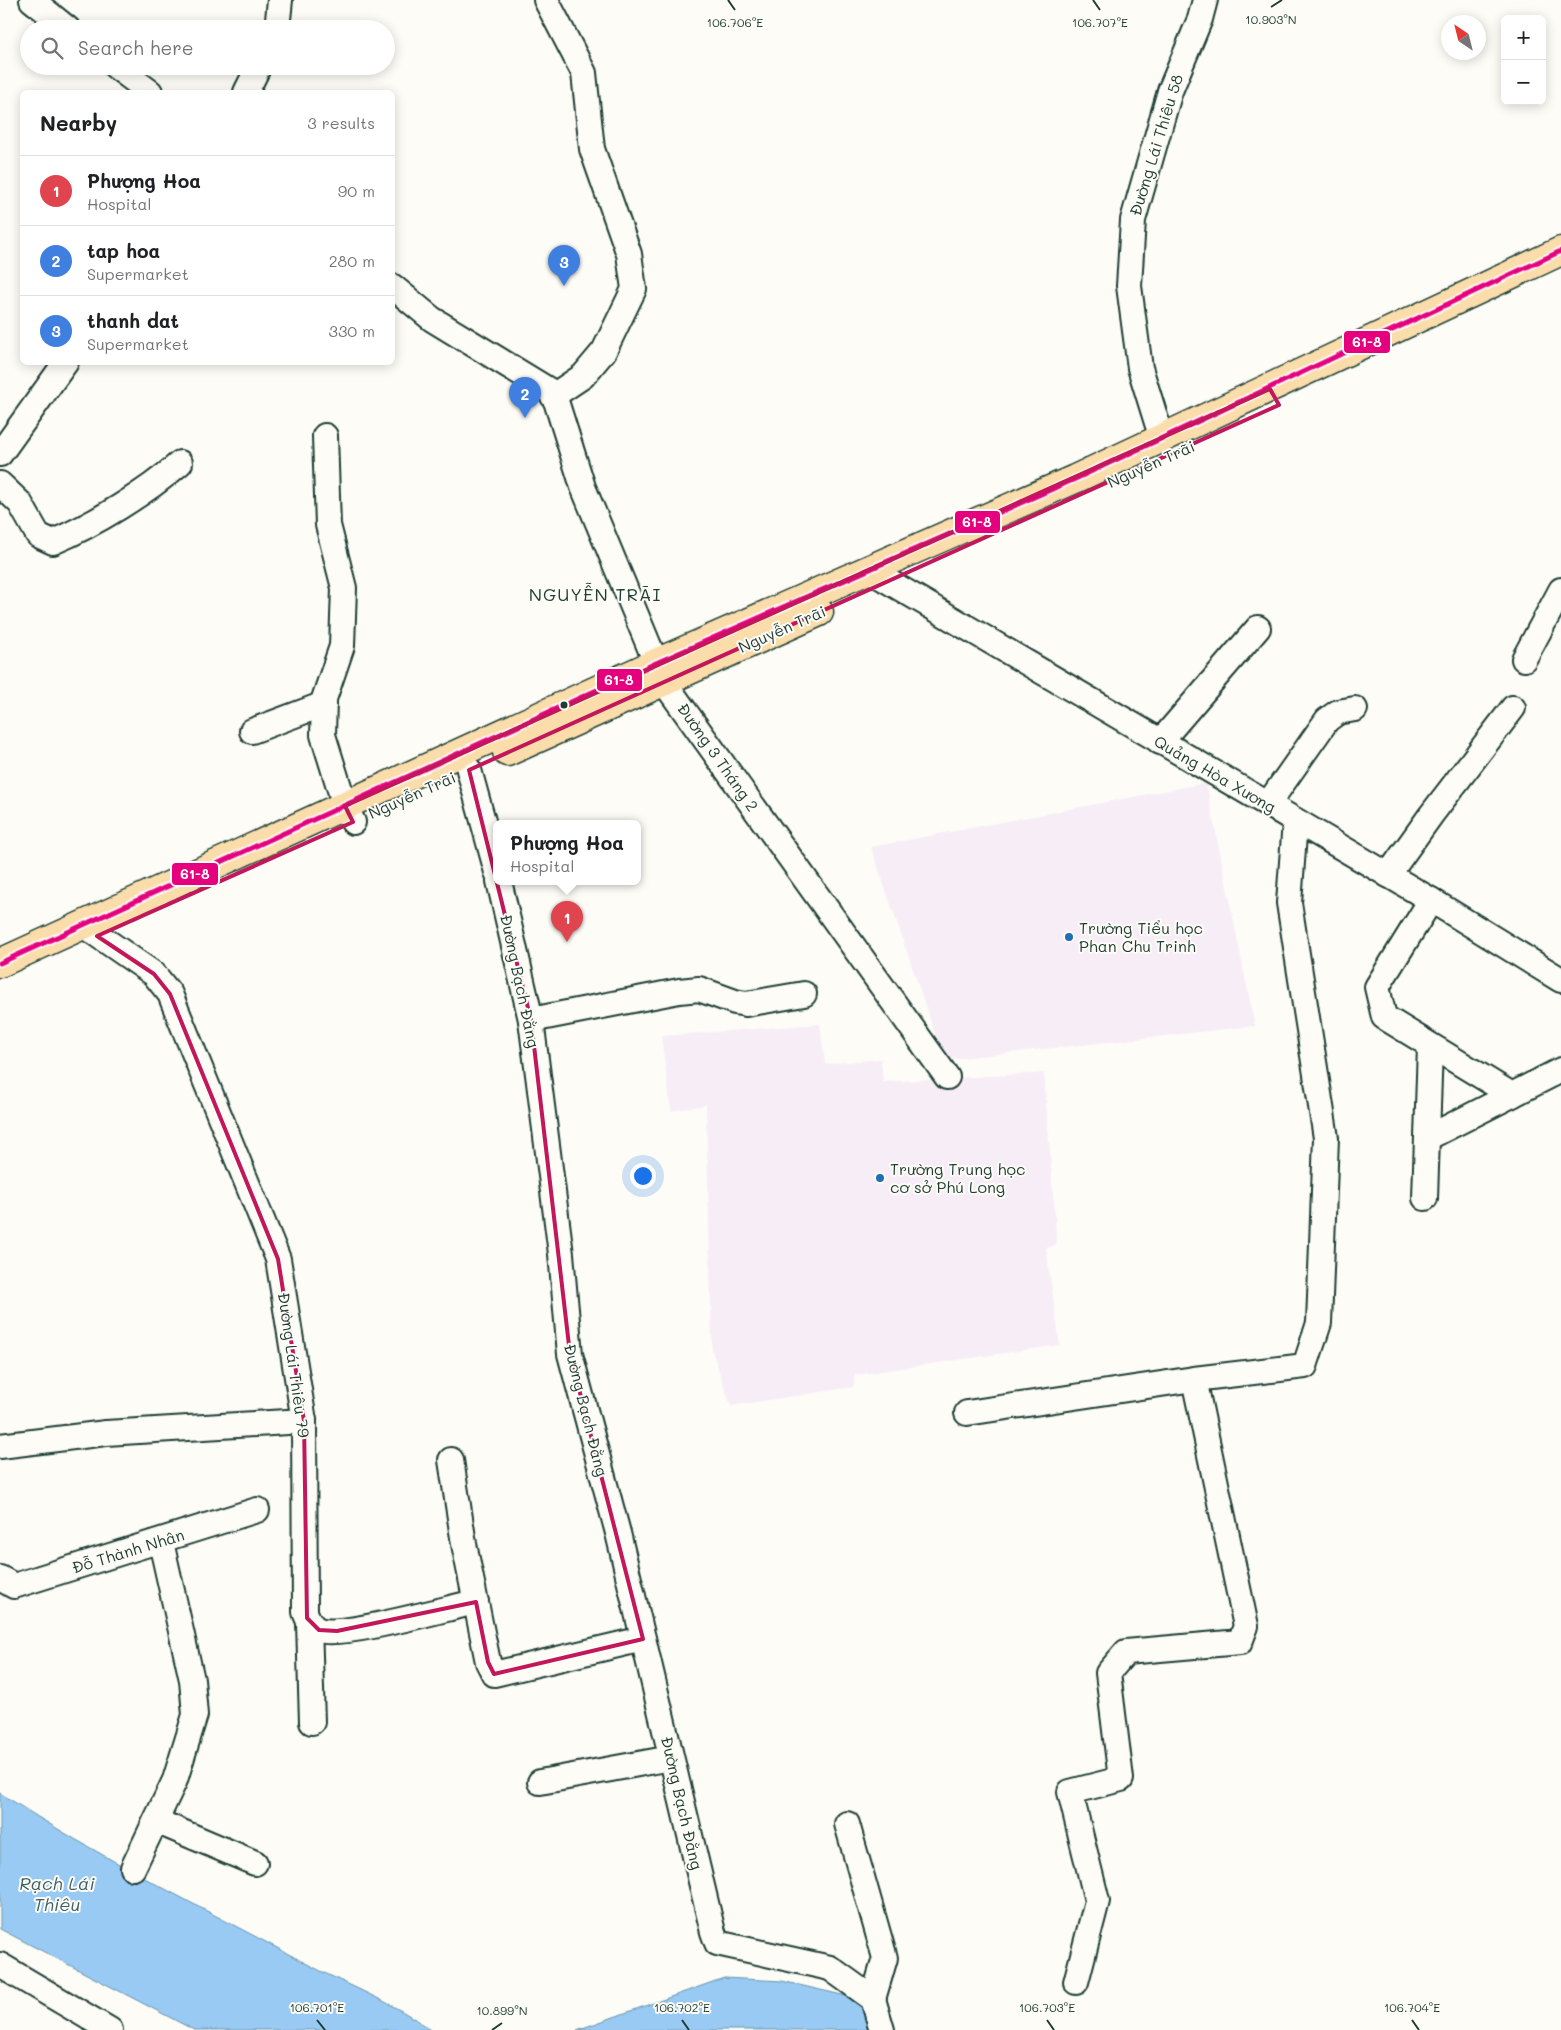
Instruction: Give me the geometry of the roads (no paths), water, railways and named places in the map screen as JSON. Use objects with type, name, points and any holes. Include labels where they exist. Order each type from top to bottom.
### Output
[{"type":"main road","name":"Nguyễn Trãi","points":[[878,576],[1162,440],[1274,397],[1561,251]]},
{"type":"main road","name":"Nguyễn Trãi","points":[[0,963],[90,930],[1274,397],[1561,272]]},
{"type":"main road","name":"Nguyễn Trãi","points":[[349,814],[469,770],[660,672]]},
{"type":"main road","name":"Nguyễn Trãi","points":[[0,981],[90,930]]},
{"type":"street","points":[[32,0],[57,20]]},
{"type":"street","points":[[278,20],[280,0]]},
{"type":"street","points":[[395,288],[432,318],[542,385],[554,398],[583,376],[604,351],[634,289],[628,254],[592,149],[584,73],[546,0]]},
{"type":"street","name":"Đường Lái Thiêu 58","points":[[1162,440],[1140,368],[1129,286],[1133,220],[1170,92],[1200,19],[1205,0]]},
{"type":"street","points":[[127,75],[147,90]]},
{"type":"street","points":[[247,90],[254,75]]},
{"type":"street","points":[[0,454],[64,365]]},
{"type":"street","name":"Đường 3 Tháng 2","points":[[554,398],[583,488],[660,672],[947,1077]]},
{"type":"street","points":[[324,436],[328,525],[344,588],[342,646],[324,704],[323,735],[349,814]]},
{"type":"street","points":[[0,484],[20,502],[38,535],[53,542],[72,534],[161,480],[180,462]]},
{"type":"street","name":"Quảng Hòa Xương","points":[[878,576],[1431,900],[1561,980]]},
{"type":"street","points":[[1524,658],[1561,590]]},
{"type":"street","points":[[1160,742],[1258,628]]},
{"type":"street","points":[[252,731],[324,704]]},
{"type":"street","points":[[1388,875],[1431,815],[1513,708]]},
{"type":"street","points":[[1268,804],[1327,720],[1338,712],[1355,709]]},
{"type":"street","points":[[469,770],[493,857]]},
{"type":"street","points":[[967,1413],[1194,1379],[1305,1366],[1319,1323],[1326,1138],[1289,903],[1295,820]]},
{"type":"street","name":"Đường Bạch Đằng","points":[[500,885],[531,1020],[561,1254],[570,1354],[618,1533],[713,1932],[717,1943],[830,1968],[877,2015]]},
{"type":"street","points":[[1431,900],[1377,987],[1384,1017],[1512,1096]]},
{"type":"street","name":"Đường Lái Thiêu 79","points":[[90,930],[154,974],[170,994],[278,1259],[304,1421],[305,1612],[310,1623],[312,1722]]},
{"type":"street","points":[[531,1020],[679,991],[699,990],[746,1004],[804,994]]},
{"type":"street","points":[[1425,1198],[1430,1046]]},
{"type":"street","points":[[1427,1138],[1561,1070]]},
{"type":"street","points":[[1076,1982],[1097,1901],[1070,1792],[1122,1779],[1108,1673],[1126,1652],[1240,1642],[1246,1626],[1194,1379]]},
{"type":"street","points":[[0,1446],[106,1433],[304,1421]]},
{"type":"street","points":[[451,1460],[488,1662],[494,1674],[643,1639]]},
{"type":"street","name":"Đỗ Thành Nhân","points":[[0,1578],[14,1586],[97,1559],[161,1542],[257,1510]]},
{"type":"street","points":[[133,1868],[175,1780],[195,1715],[192,1680],[161,1542]]},
{"type":"street","points":[[310,1623],[319,1630],[337,1631],[374,1625],[476,1602]]},
{"type":"street","points":[[540,1782],[671,1758]]},
{"type":"street","points":[[156,1821],[255,1863]]},
{"type":"street","points":[[847,1824],[885,1958],[877,2015]]},
{"type":"street","points":[[0,1964],[110,2030]]},
{"type":"water","name":"Rạch Lái Thiêu","points":[[0,1793],[114,1862],[311,1966],[388,2003],[431,2030],[194,2030],[0,1929]]},
{"type":"water","points":[[724,1978],[782,1981],[859,1999],[872,2030],[577,2030]]},
{"type":"place","name":"thanh dat","points":[[564,286]]},
{"type":"place","name":"tap hoa","points":[[525,418]]},
{"type":"place","name":"Trường Tiểu học Phan Chu Trinh","points":[[1069,937]]},
{"type":"place","name":"Phượng Hoa","points":[[567,942]]},
{"type":"place","name":"Trường Trung học cơ sở Phú Long","points":[[880,1178]]},
{"type":"district","name":"NGUYỄN TRÃI","points":[[595,595]]}]
